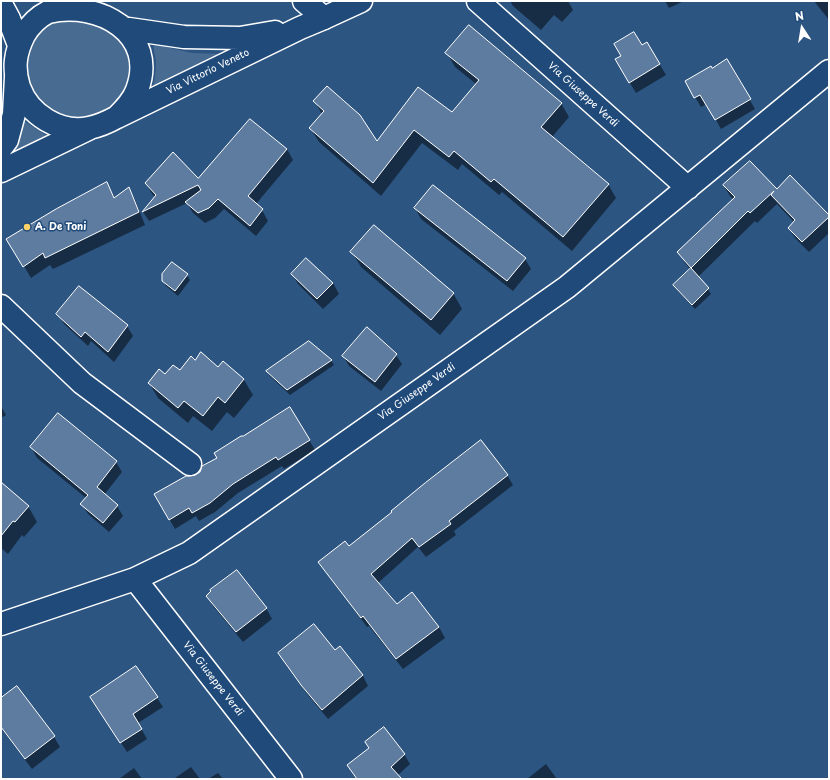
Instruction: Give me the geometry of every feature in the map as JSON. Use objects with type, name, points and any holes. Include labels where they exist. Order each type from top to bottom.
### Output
[{"type":"street","points":[[304,1],[324,18]]},
{"type":"street","name":"Via Vittorio Veneto","points":[[1,171],[88,129],[103,124],[300,28],[361,1]]},
{"type":"street","name":"Via Giuseppe Verdi","points":[[478,1],[688,188]]},
{"type":"street","name":"Via Vittorio Veneto","points":[[1,148],[6,140],[14,114],[16,77],[15,61],[19,45],[28,29],[41,16],[57,7],[89,3],[107,10],[119,18],[129,29],[137,43],[141,59],[141,75],[137,91],[128,105],[117,116]]},
{"type":"street","points":[[1,4],[9,19],[19,45]]},
{"type":"street","name":"Via Vittorio Veneto","points":[[129,29],[184,37],[240,38],[300,28]]},
{"type":"street","name":"Via Giuseppe Verdi","points":[[1,624],[135,579],[189,553],[566,287],[829,71]]},
{"type":"street","name":"Via Vittorio Veneto","points":[[16,77],[22,96],[34,112],[50,123],[69,129],[88,129]]},
{"type":"street","points":[[1,306],[82,383],[190,464]]},
{"type":"street","name":"Via Giuseppe Verdi","points":[[135,579],[291,779]]},
{"type":"shaded area","points":[[78,16],[97,20],[114,31],[125,48],[129,67],[125,86],[114,103],[97,114],[78,118],[59,114],[42,103],[31,86],[27,67],[31,48],[42,31],[59,20]]},
{"type":"shaded area","points":[[157,45],[192,53],[221,54],[151,95],[155,79],[156,66],[154,46]]},
{"type":"shaded area","points":[[20,121],[24,121],[55,141],[1,160]]},
{"type":"building","points":[[469,25],[562,103],[541,127],[609,184],[563,237],[494,179],[491,182],[454,151],[449,157],[414,130],[373,183],[309,128],[324,111],[313,101],[327,86],[360,115],[377,141],[418,87],[452,112],[479,80],[445,53]]},
{"type":"building","points":[[634,32],[642,45],[647,42],[660,64],[629,83],[615,59],[621,56],[614,44]]},
{"type":"building","points":[[727,59],[751,99],[715,120],[700,95],[694,98],[685,81],[711,66],[712,68]]},
{"type":"building","points":[[250,119],[287,149],[248,196],[263,209],[250,226],[218,199],[209,208],[198,213],[185,202],[201,190],[198,185],[142,212],[156,195],[145,183],[173,152],[198,178]]},
{"type":"building","points":[[750,161],[777,189],[790,175],[829,215],[829,217],[802,242],[788,228],[795,220],[771,195],[774,191],[750,213],[748,211],[691,268],[677,252],[735,197],[723,185]]},
{"type":"building","points":[[107,182],[114,198],[129,187],[139,212],[45,258],[43,253],[23,267],[6,239],[56,209]]},
{"type":"building","points":[[433,185],[526,258],[507,281],[414,208]]},
{"type":"building","points":[[374,225],[454,293],[431,320],[350,252]]},
{"type":"building","points":[[306,258],[333,283],[317,299],[291,274]]},
{"type":"building","points":[[172,262],[188,274],[175,291],[162,281],[162,274]]},
{"type":"building","points":[[691,268],[709,288],[692,305],[673,285]]},
{"type":"building","points":[[79,286],[128,325],[108,352],[85,332],[81,337],[56,314]]},
{"type":"building","points":[[367,327],[397,354],[375,382],[342,356]]},
{"type":"building","points":[[309,341],[332,360],[287,390],[266,371]]},
{"type":"building","points":[[201,352],[218,367],[223,361],[244,379],[225,403],[218,397],[203,416],[184,401],[178,408],[148,383],[159,369],[165,374],[173,365],[180,370],[191,356],[195,360]]},
{"type":"building","points":[[290,407],[310,440],[278,460],[276,457],[233,484],[210,503],[192,513],[189,508],[169,520],[154,494],[186,476],[195,475],[200,472],[202,466],[217,458],[214,453]]},
{"type":"building","points":[[58,413],[117,461],[97,487],[118,505],[103,523],[80,504],[88,495],[30,447]]},
{"type":"building","points":[[481,440],[508,475],[449,521],[451,524],[419,547],[412,538],[371,574],[397,604],[412,592],[439,627],[396,659],[363,616],[361,618],[318,562],[345,541],[349,546],[392,512],[391,511],[425,483]]},
{"type":"building","points":[[1,482],[29,506],[15,522],[13,521],[1,536]]},
{"type":"building","points":[[237,570],[267,608],[236,632],[206,596],[211,591],[210,590]]},
{"type":"building","points":[[314,624],[335,650],[340,646],[363,675],[322,710],[301,685],[278,653]]},
{"type":"building","points":[[136,666],[158,697],[133,714],[142,729],[120,743],[90,697]]},
{"type":"building","points":[[17,686],[55,736],[25,759],[1,727],[1,698]]},
{"type":"building","points":[[384,727],[405,754],[391,767],[402,779],[357,779],[347,765],[369,748],[365,742]]},
{"type":"place","name":"A. De Toni","points":[[27,227]]}]
